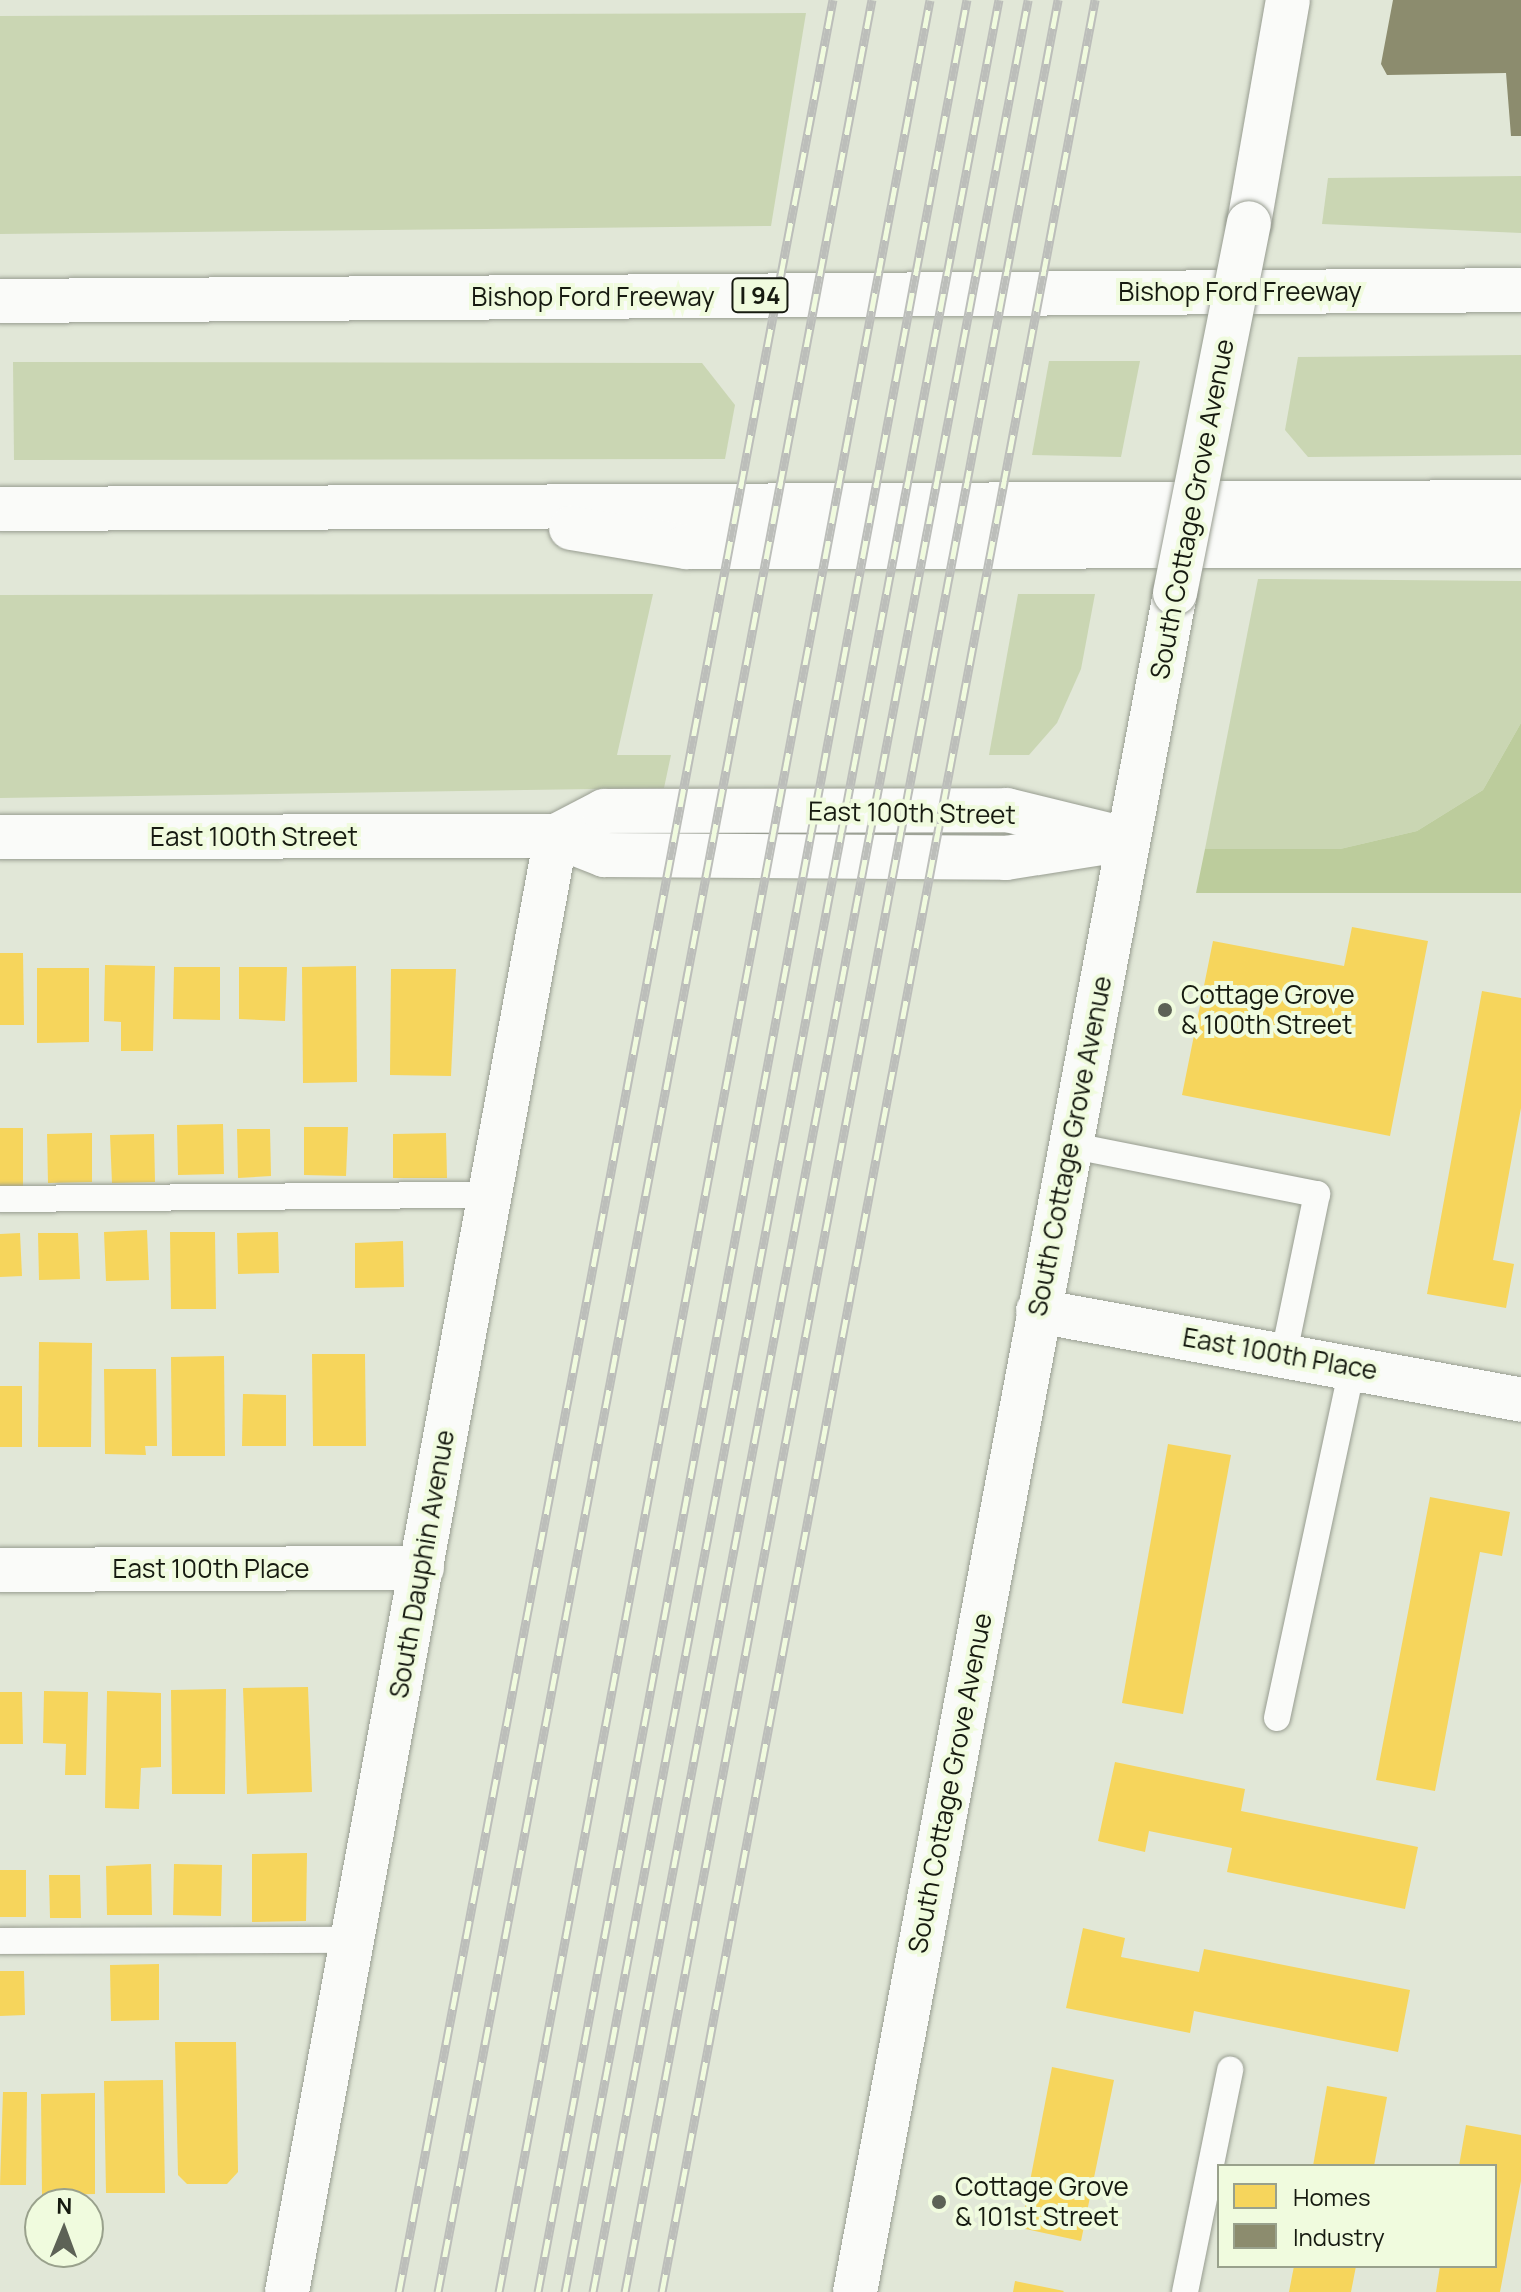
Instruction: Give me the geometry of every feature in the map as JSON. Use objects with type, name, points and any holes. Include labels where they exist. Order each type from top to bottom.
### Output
[{"type":"main road","name":"South Cottage Grove Avenue","points":[[855,2292],[1127,839],[1249,223],[1288,0]]},
{"type":"main road","name":"Bishop Ford Freeway","points":[[0,301],[1521,290]]},
{"type":"main road","points":[[0,509],[1521,502]]},
{"type":"main road","points":[[450,509],[686,547],[1521,546]]},
{"type":"main road","name":"East 100th Street","points":[[0,837],[556,836],[604,855],[991,858],[1127,839]]},
{"type":"main road","name":"South Dauphin Avenue","points":[[287,2292],[556,836]]},
{"type":"main road","name":"East 100th Place","points":[[1038,1311],[1521,1400]]},
{"type":"main road","name":"East 100th Place","points":[[0,1570],[422,1568]]},
{"type":"lane","points":[[1069,1145],[1317,1194],[1284,1354]]},
{"type":"lane","points":[[0,1199],[491,1195]]},
{"type":"lane","points":[[1277,1718],[1352,1367]]},
{"type":"lane","points":[[0,1941],[352,1940]]},
{"type":"lane","points":[[1185,2292],[1230,2070]]},
{"type":"green space","points":[[806,13],[771,226],[0,234],[0,16]]},
{"type":"green space","points":[[1521,176],[1521,233],[1322,224],[1328,178]]},
{"type":"green space","points":[[1521,355],[1521,455],[1308,457],[1285,430],[1298,357]]},
{"type":"green space","points":[[1049,361],[1140,361],[1121,457],[1032,455]]},
{"type":"green space","points":[[13,362],[702,363],[735,405],[725,459],[14,460]]},
{"type":"green space","points":[[1258,579],[1521,581],[1521,723],[1483,790],[1417,831],[1340,849],[1205,849]]},
{"type":"green space","points":[[653,594],[617,755],[671,755],[664,788],[0,798],[0,595]]},
{"type":"green space","points":[[1018,594],[1095,594],[1081,669],[1057,723],[1029,755],[989,755]]},
{"type":"green space","points":[[1521,723],[1521,893],[1196,893],[1205,849],[1340,849],[1417,831],[1483,790]]},
{"type":"building: Homes","points":[[1352,927],[1428,941],[1390,1136],[1182,1095],[1213,941],[1344,966]]},
{"type":"building: Homes","points":[[0,953],[23,953],[24,1025],[0,1025]]},
{"type":"building: Homes","points":[[105,965],[155,966],[153,1051],[121,1051],[121,1022],[104,1021]]},
{"type":"building: Homes","points":[[356,966],[357,1082],[303,1083],[302,967]]},
{"type":"building: Homes","points":[[174,967],[220,967],[220,1020],[173,1019]]},
{"type":"building: Homes","points":[[239,967],[287,967],[285,1021],[239,1019]]},
{"type":"building: Homes","points":[[37,968],[89,968],[89,1042],[37,1043]]},
{"type":"building: Homes","points":[[391,969],[456,969],[451,1076],[390,1075]]},
{"type":"building: Homes","points":[[1482,991],[1521,998],[1521,1108],[1493,1260],[1514,1264],[1506,1308],[1427,1294]]},
{"type":"building: Homes","points":[[223,1124],[224,1174],[178,1175],[177,1125]]},
{"type":"building: Homes","points":[[304,1127],[348,1127],[346,1176],[304,1175]]},
{"type":"building: Homes","points":[[0,1128],[23,1128],[23,1186],[0,1186]]},
{"type":"building: Homes","points":[[237,1129],[270,1129],[271,1176],[238,1178]]},
{"type":"building: Homes","points":[[92,1133],[92,1182],[48,1183],[47,1134]]},
{"type":"building: Homes","points":[[446,1133],[447,1178],[393,1178],[393,1134]]},
{"type":"building: Homes","points":[[154,1134],[155,1182],[112,1183],[110,1135]]},
{"type":"building: Homes","points":[[147,1230],[149,1280],[106,1281],[104,1232]]},
{"type":"building: Homes","points":[[170,1232],[215,1232],[216,1309],[171,1309]]},
{"type":"building: Homes","points":[[278,1232],[279,1273],[238,1274],[237,1233]]},
{"type":"building: Homes","points":[[20,1233],[22,1276],[0,1277],[0,1234]]},
{"type":"building: Homes","points":[[38,1233],[78,1233],[80,1279],[39,1280]]},
{"type":"building: Homes","points":[[403,1241],[404,1287],[355,1288],[355,1243]]},
{"type":"building: Homes","points":[[39,1342],[92,1343],[91,1447],[38,1447]]},
{"type":"building: Homes","points":[[312,1354],[365,1354],[366,1446],[313,1446]]},
{"type":"building: Homes","points":[[224,1356],[225,1456],[172,1456],[171,1357]]},
{"type":"building: Homes","points":[[104,1369],[156,1369],[157,1446],[145,1446],[146,1455],[105,1454]]},
{"type":"building: Homes","points":[[0,1386],[22,1386],[22,1447],[0,1447]]},
{"type":"building: Homes","points":[[243,1394],[286,1395],[286,1446],[242,1446]]},
{"type":"building: Homes","points":[[1168,1444],[1231,1455],[1183,1714],[1122,1703]]},
{"type":"building: Homes","points":[[1430,1497],[1510,1512],[1502,1556],[1480,1552],[1435,1791],[1376,1780]]},
{"type":"building: Homes","points":[[308,1687],[312,1792],[247,1794],[243,1688]]},
{"type":"building: Homes","points":[[226,1689],[225,1794],[172,1794],[171,1690]]},
{"type":"building: Homes","points":[[44,1691],[88,1692],[86,1775],[65,1775],[66,1744],[43,1743]]},
{"type":"building: Homes","points":[[107,1691],[161,1693],[161,1767],[141,1768],[139,1809],[105,1808]]},
{"type":"building: Homes","points":[[0,1692],[22,1692],[23,1744],[0,1744]]},
{"type":"building: Homes","points":[[1115,1762],[1245,1789],[1241,1811],[1418,1847],[1405,1909],[1227,1872],[1232,1848],[1149,1831],[1145,1852],[1098,1841]]},
{"type":"building: Homes","points":[[307,1853],[306,1921],[252,1922],[252,1854]]},
{"type":"building: Homes","points":[[151,1864],[152,1915],[107,1915],[106,1866]]},
{"type":"building: Homes","points":[[174,1864],[222,1865],[221,1916],[173,1915]]},
{"type":"building: Homes","points":[[0,1870],[26,1870],[26,1917],[0,1917]]},
{"type":"building: Homes","points":[[49,1875],[80,1875],[81,1918],[50,1918]]},
{"type":"building: Homes","points":[[1083,1928],[1125,1938],[1121,1957],[1199,1972],[1204,1949],[1410,1990],[1398,2052],[1194,2011],[1190,2033],[1066,2008]]},
{"type":"building: Homes","points":[[159,1964],[159,2020],[111,2021],[110,1965]]},
{"type":"building: Homes","points":[[0,1971],[24,1971],[25,2015],[0,2016]]},
{"type":"building: Homes","points":[[175,2042],[236,2042],[238,2172],[227,2184],[187,2184],[178,2175]]},
{"type":"building: Homes","points":[[1052,2067],[1114,2080],[1081,2241],[1021,2228]]},
{"type":"building: Homes","points":[[163,2080],[165,2193],[106,2193],[104,2081]]},
{"type":"building: Homes","points":[[1327,2086],[1387,2097],[1374,2164],[1313,2164]]},
{"type":"building: Homes","points":[[3,2092],[27,2092],[26,2185],[0,2185]]},
{"type":"building: Homes","points":[[95,2093],[95,2188],[42,2188],[41,2094]]},
{"type":"building: Homes","points":[[1466,2125],[1521,2135],[1521,2181],[1500,2292],[1436,2292],[1440,2268],[1497,2268],[1497,2164],[1459,2164]]},
{"type":"building: Homes","points":[[1294,2268],[1356,2268],[1351,2292],[1289,2292]]},
{"type":"building: Homes","points":[[1015,2281],[1064,2291],[1013,2292]]},
{"type":"building: Industry","points":[[1393,0],[1521,0],[1521,136],[1511,136],[1506,73],[1387,75],[1381,64]]},
{"type":"railway","points":[[399,2292],[833,0]]},
{"type":"railway","points":[[438,2292],[872,0]]},
{"type":"railway","points":[[499,2292],[930,0]]},
{"type":"railway","points":[[538,2292],[967,0]]},
{"type":"railway","points":[[565,2292],[999,0]]},
{"type":"railway","points":[[593,2292],[1028,0]]},
{"type":"railway","points":[[625,2292],[1058,0]]},
{"type":"railway","points":[[662,2292],[1095,0]]},
{"type":"place","name":"Cottage Grove & 100th Street","points":[[1165,1010]]},
{"type":"place","name":"Cottage Grove & 101st Street","points":[[939,2202]]}]
